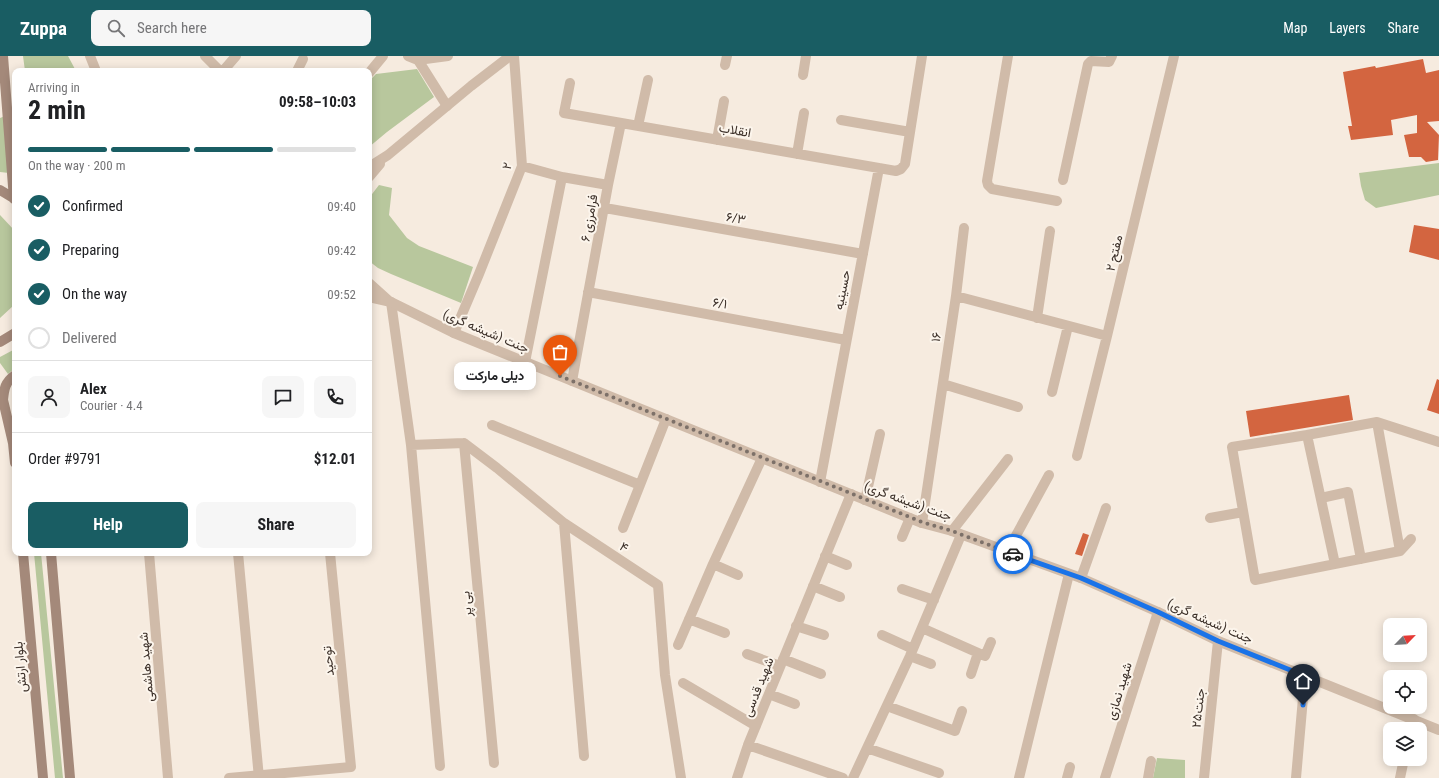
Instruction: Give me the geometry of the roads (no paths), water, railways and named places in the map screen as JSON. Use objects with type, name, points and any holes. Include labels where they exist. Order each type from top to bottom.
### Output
[{"type":"main road","points":[[4,56],[4,98],[12,179]]},
{"type":"main road","points":[[0,190],[12,198]]},
{"type":"main road","points":[[0,342],[12,335]]},
{"type":"main road","points":[[12,377],[5,386],[1,397],[12,440]]},
{"type":"main road","name":"بلوار ارتش","points":[[23,556],[43,778]]},
{"type":"main road","points":[[51,556],[70,778]]},
{"type":"street","points":[[90,56],[95,68]]},
{"type":"street","points":[[205,56],[217,68]]},
{"type":"street","points":[[226,68],[236,56]]},
{"type":"street","points":[[372,70],[384,56]]},
{"type":"street","points":[[408,56],[419,58],[448,56]]},
{"type":"street","points":[[372,166],[388,155],[510,56]]},
{"type":"street","name":"۲","points":[[454,333],[522,166],[514,56]]},
{"type":"street","points":[[803,75],[806,56]]},
{"type":"street","points":[[842,120],[910,132],[922,56]]},
{"type":"street","points":[[1008,56],[987,181],[988,185],[992,189],[1057,201]]},
{"type":"street","points":[[1063,180],[1088,64],[1091,61],[1109,62],[1112,56]]},
{"type":"street","name":"مفتح ۲","points":[[1077,456],[1174,56]]},
{"type":"street","points":[[419,58],[447,106]]},
{"type":"street","points":[[298,68],[303,59]]},
{"type":"street","points":[[638,126],[648,80]]},
{"type":"street","name":"انقلاب","points":[[570,83],[564,114],[896,171],[902,169],[905,164],[910,132]]},
{"type":"street","points":[[717,140],[724,102]]},
{"type":"street","points":[[797,154],[804,113]]},
{"type":"street","name":"فرامرزی ۶","points":[[572,381],[605,208],[608,185],[621,123]]},
{"type":"street","points":[[372,174],[388,155]]},
{"type":"street","points":[[522,166],[562,177],[608,185]]},
{"type":"street","name":"حسینیه","points":[[820,482],[879,168]]},
{"type":"street","points":[[525,362],[562,177]]},
{"type":"street","name":"۶/۳","points":[[605,208],[863,254]]},
{"type":"street","name":"۱۶","points":[[922,522],[956,296],[964,228]]},
{"type":"street","points":[[1037,318],[1050,231]]},
{"type":"street","points":[[372,286],[391,302],[411,445],[440,766]]},
{"type":"street","name":"۶/۱","points":[[588,292],[846,340]]},
{"type":"street","points":[[956,296],[1107,336]]},
{"type":"street","name":"جنت (شیشه گری)","points":[[372,298],[391,302],[454,333],[910,518],[957,533],[1081,578],[1158,612],[1218,641],[1305,676],[1408,722]]},
{"type":"street","points":[[1052,392],[1068,326]]},
{"type":"street","points":[[943,384],[1018,407]]},
{"type":"street","points":[[623,528],[666,419]]},
{"type":"street","points":[[1377,422],[1400,550]]},
{"type":"street","points":[[1411,539],[1400,550],[1255,580],[1232,447],[1377,422],[1439,442]]},
{"type":"street","points":[[492,425],[640,485]]},
{"type":"street","points":[[865,500],[880,434]]},
{"type":"street","points":[[1307,435],[1335,564]]},
{"type":"street","points":[[411,445],[464,443]]},
{"type":"street","name":"۴","points":[[464,443],[564,523],[658,585],[665,675],[681,778]]},
{"type":"street","name":"بی پر","points":[[464,443],[494,763]]},
{"type":"street","points":[[678,645],[713,564],[762,458]]},
{"type":"street","points":[[853,778],[934,600],[957,533],[1008,459]]},
{"type":"street","points":[[1007,552],[1049,475]]},
{"type":"street","points":[[1320,498],[1348,492],[1361,559]]},
{"type":"street","name":"شهید قدسی","points":[[737,778],[748,744],[851,494]]},
{"type":"street","points":[[1081,578],[1106,508]]},
{"type":"street","points":[[1210,518],[1243,512]]},
{"type":"street","points":[[902,537],[910,518]]},
{"type":"street","points":[[564,523],[584,756]]},
{"type":"street","name":"شهید هاشمی","points":[[149,556],[168,778]]},
{"type":"street","points":[[229,778],[259,777],[238,556]]},
{"type":"street","name":"توحید","points":[[259,777],[351,767],[330,556]]},
{"type":"street","points":[[826,556],[847,565]]},
{"type":"street","points":[[713,564],[738,575]]},
{"type":"street","points":[[1019,778],[1069,574]]},
{"type":"street","points":[[813,586],[840,596]]},
{"type":"street","points":[[902,589],[934,600]]},
{"type":"street","name":"شهید نمازی","points":[[1105,778],[1158,612]]},
{"type":"street","points":[[690,619],[726,633]]},
{"type":"street","points":[[796,626],[824,635]]},
{"type":"street","points":[[922,628],[985,656],[991,642]]},
{"type":"street","points":[[882,635],[931,664]]},
{"type":"street","name":"جنت۲۵","points":[[1204,778],[1218,641]]},
{"type":"street","points":[[971,674],[978,653]]},
{"type":"street","points":[[747,654],[822,674]]},
{"type":"street","points":[[1296,778],[1305,676]]},
{"type":"street","points":[[683,683],[756,726]]},
{"type":"street","points":[[769,694],[795,704]]},
{"type":"street","points":[[887,706],[955,731],[962,711]]},
{"type":"street","name":"جنت (شیشه گری)","points":[[1427,727],[1439,730]]},
{"type":"street","points":[[748,744],[843,778]]},
{"type":"street","points":[[867,748],[939,773]]},
{"type":"street","points":[[1148,778],[1151,760]]},
{"type":"street","points":[[1400,778],[1403,766]]},
{"type":"street","points":[[1067,778],[1070,767]]},
{"type":"place","name":"دیلی مارکت","points":[[560,376]]}]
